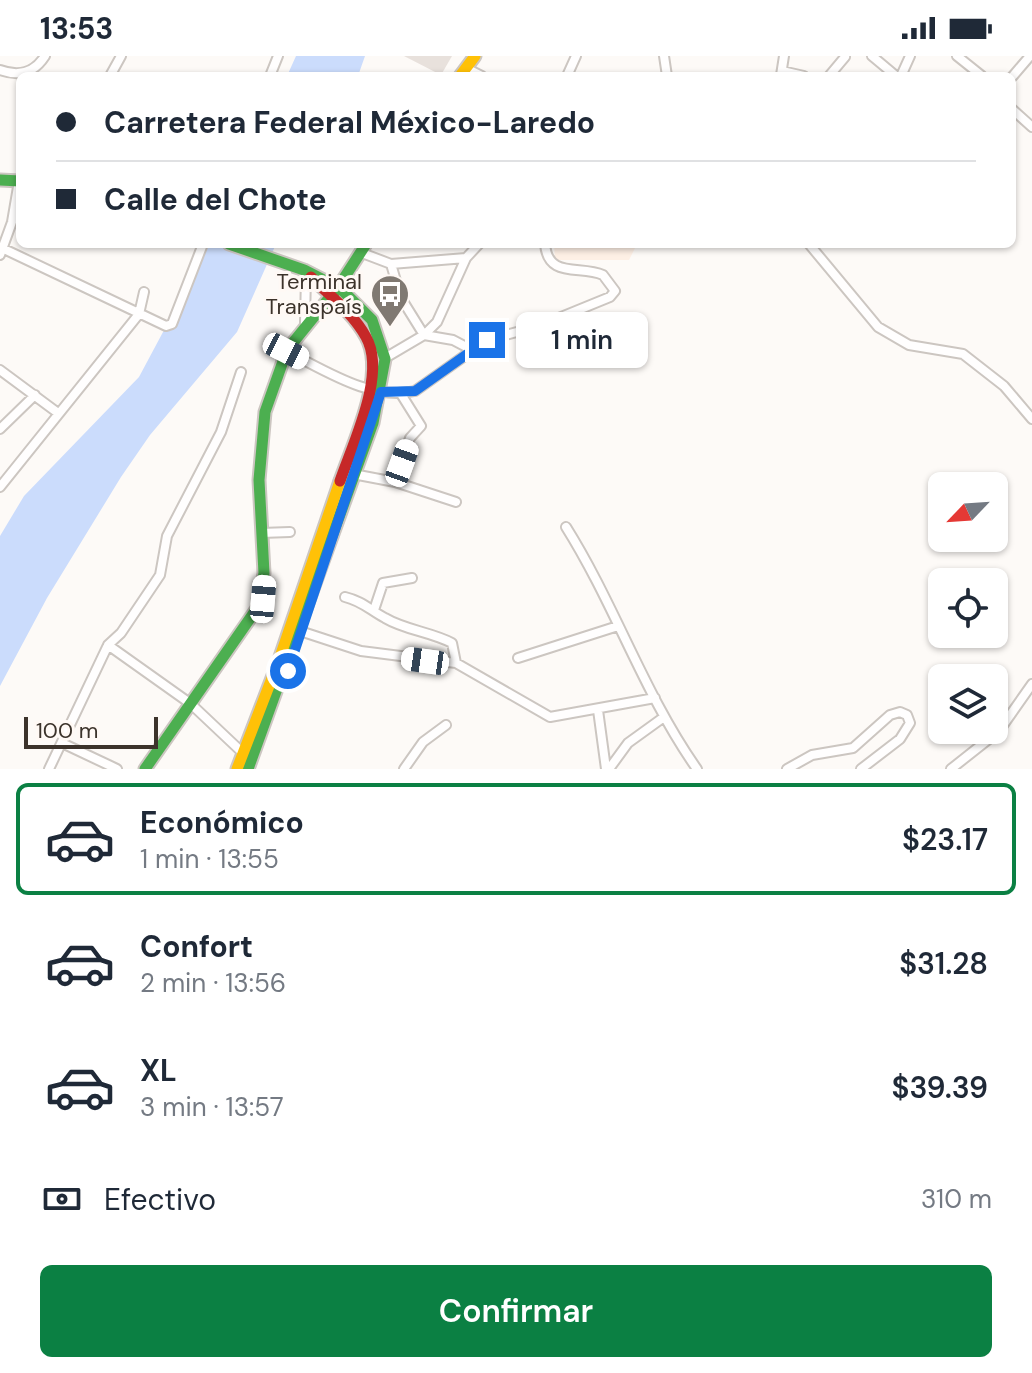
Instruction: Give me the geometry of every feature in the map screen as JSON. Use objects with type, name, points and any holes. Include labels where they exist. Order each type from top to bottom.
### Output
[{"type":"main road","points":[[463,72],[475,56]]},
{"type":"main road","points":[[240,248],[339,287],[370,316],[385,358],[381,392],[248,761]]},
{"type":"main road","points":[[145,769],[252,620],[263,599],[266,571],[258,467],[274,384],[286,351],[305,323],[339,287],[364,249]]},
{"type":"main road","points":[[237,769],[248,761],[288,671],[374,364],[369,343],[359,326],[308,274]]},
{"type":"street","points":[[27,72],[39,66],[45,56]]},
{"type":"street","points":[[872,56],[893,72]]},
{"type":"street","points":[[957,56],[977,72]]},
{"type":"street","points":[[1016,113],[1032,127]]},
{"type":"street","points":[[16,194],[2,252],[169,326],[201,248]]},
{"type":"street","points":[[385,358],[424,335],[444,313],[453,281],[475,248]]},
{"type":"street","points":[[286,351],[367,388],[401,394],[415,391],[487,340],[562,318],[610,297],[615,291],[603,275],[594,271],[555,267],[547,260],[546,248]]},
{"type":"street","points":[[812,248],[878,327],[909,345],[963,354],[1004,386],[1032,419]]},
{"type":"street","points":[[364,249],[391,264],[466,258]]},
{"type":"street","points":[[391,264],[401,298],[424,335],[453,340],[472,350]]},
{"type":"street","points":[[305,323],[308,274]]},
{"type":"street","points":[[0,487],[139,314],[144,292]]},
{"type":"street","points":[[562,318],[575,356]]},
{"type":"street","points":[[0,370],[58,413]]},
{"type":"street","points":[[49,769],[108,645],[121,633],[160,575],[167,536],[221,432],[241,372]]},
{"type":"street","points":[[395,482],[410,438],[421,426],[401,394]]},
{"type":"street","points":[[0,429],[35,395]]},
{"type":"street","points":[[353,474],[395,482],[456,502]]},
{"type":"street","points":[[566,527],[664,717],[697,769]]},
{"type":"street","points":[[261,533],[290,532]]},
{"type":"street","points":[[374,610],[383,583],[412,578]]},
{"type":"street","points":[[345,597],[363,601],[385,618],[452,643],[456,663]]},
{"type":"street","points":[[518,658],[618,626]]},
{"type":"street","points":[[300,631],[361,651],[456,663],[550,717],[655,698]]},
{"type":"street","points":[[108,645],[191,704],[248,761]]},
{"type":"street","points":[[951,769],[999,731],[1032,684]]},
{"type":"street","points":[[598,710],[608,769]]},
{"type":"street","points":[[787,769],[812,755],[853,748],[890,715],[900,712],[907,715],[910,723],[900,739],[861,769]]},
{"type":"street","points":[[608,769],[628,743],[664,717]]},
{"type":"street","points":[[404,769],[423,742],[446,725]]},
{"type":"street","points":[[62,743],[117,769]]},
{"type":"shaded area","points":[[554,248],[635,248],[629,260],[555,260]]},
{"type":"water","points":[[296,56],[365,56],[359,72],[289,72]]},
{"type":"water","points":[[208,248],[274,248],[237,332],[150,435],[121,477],[47,598],[0,686],[0,536],[24,496],[139,377]]},
{"type":"building","points":[[404,56],[452,56],[443,72],[435,72]]},
{"type":"traffic: fast","points":[[0,180],[16,181]]},
{"type":"traffic: fast","points":[[241,248],[304,270],[341,289],[372,320],[385,359],[373,423],[248,769]]},
{"type":"traffic: fast","points":[[335,292],[363,248]]},
{"type":"traffic: fast","points":[[145,769],[258,607],[264,573],[259,480],[265,412],[287,350],[330,297]]},
{"type":"traffic: slow","points":[[463,72],[475,56]]},
{"type":"traffic: slow","points":[[237,769],[279,660],[340,481]]},
{"type":"traffic: jam","points":[[311,277],[355,320],[371,352],[373,370],[366,409],[340,481]]},
{"type":"place","name":"Terminal Transpaís","points":[[390,328]]},
{"type":"route","points":[[288,671],[381,392],[401,394],[415,391],[487,340]]}]
